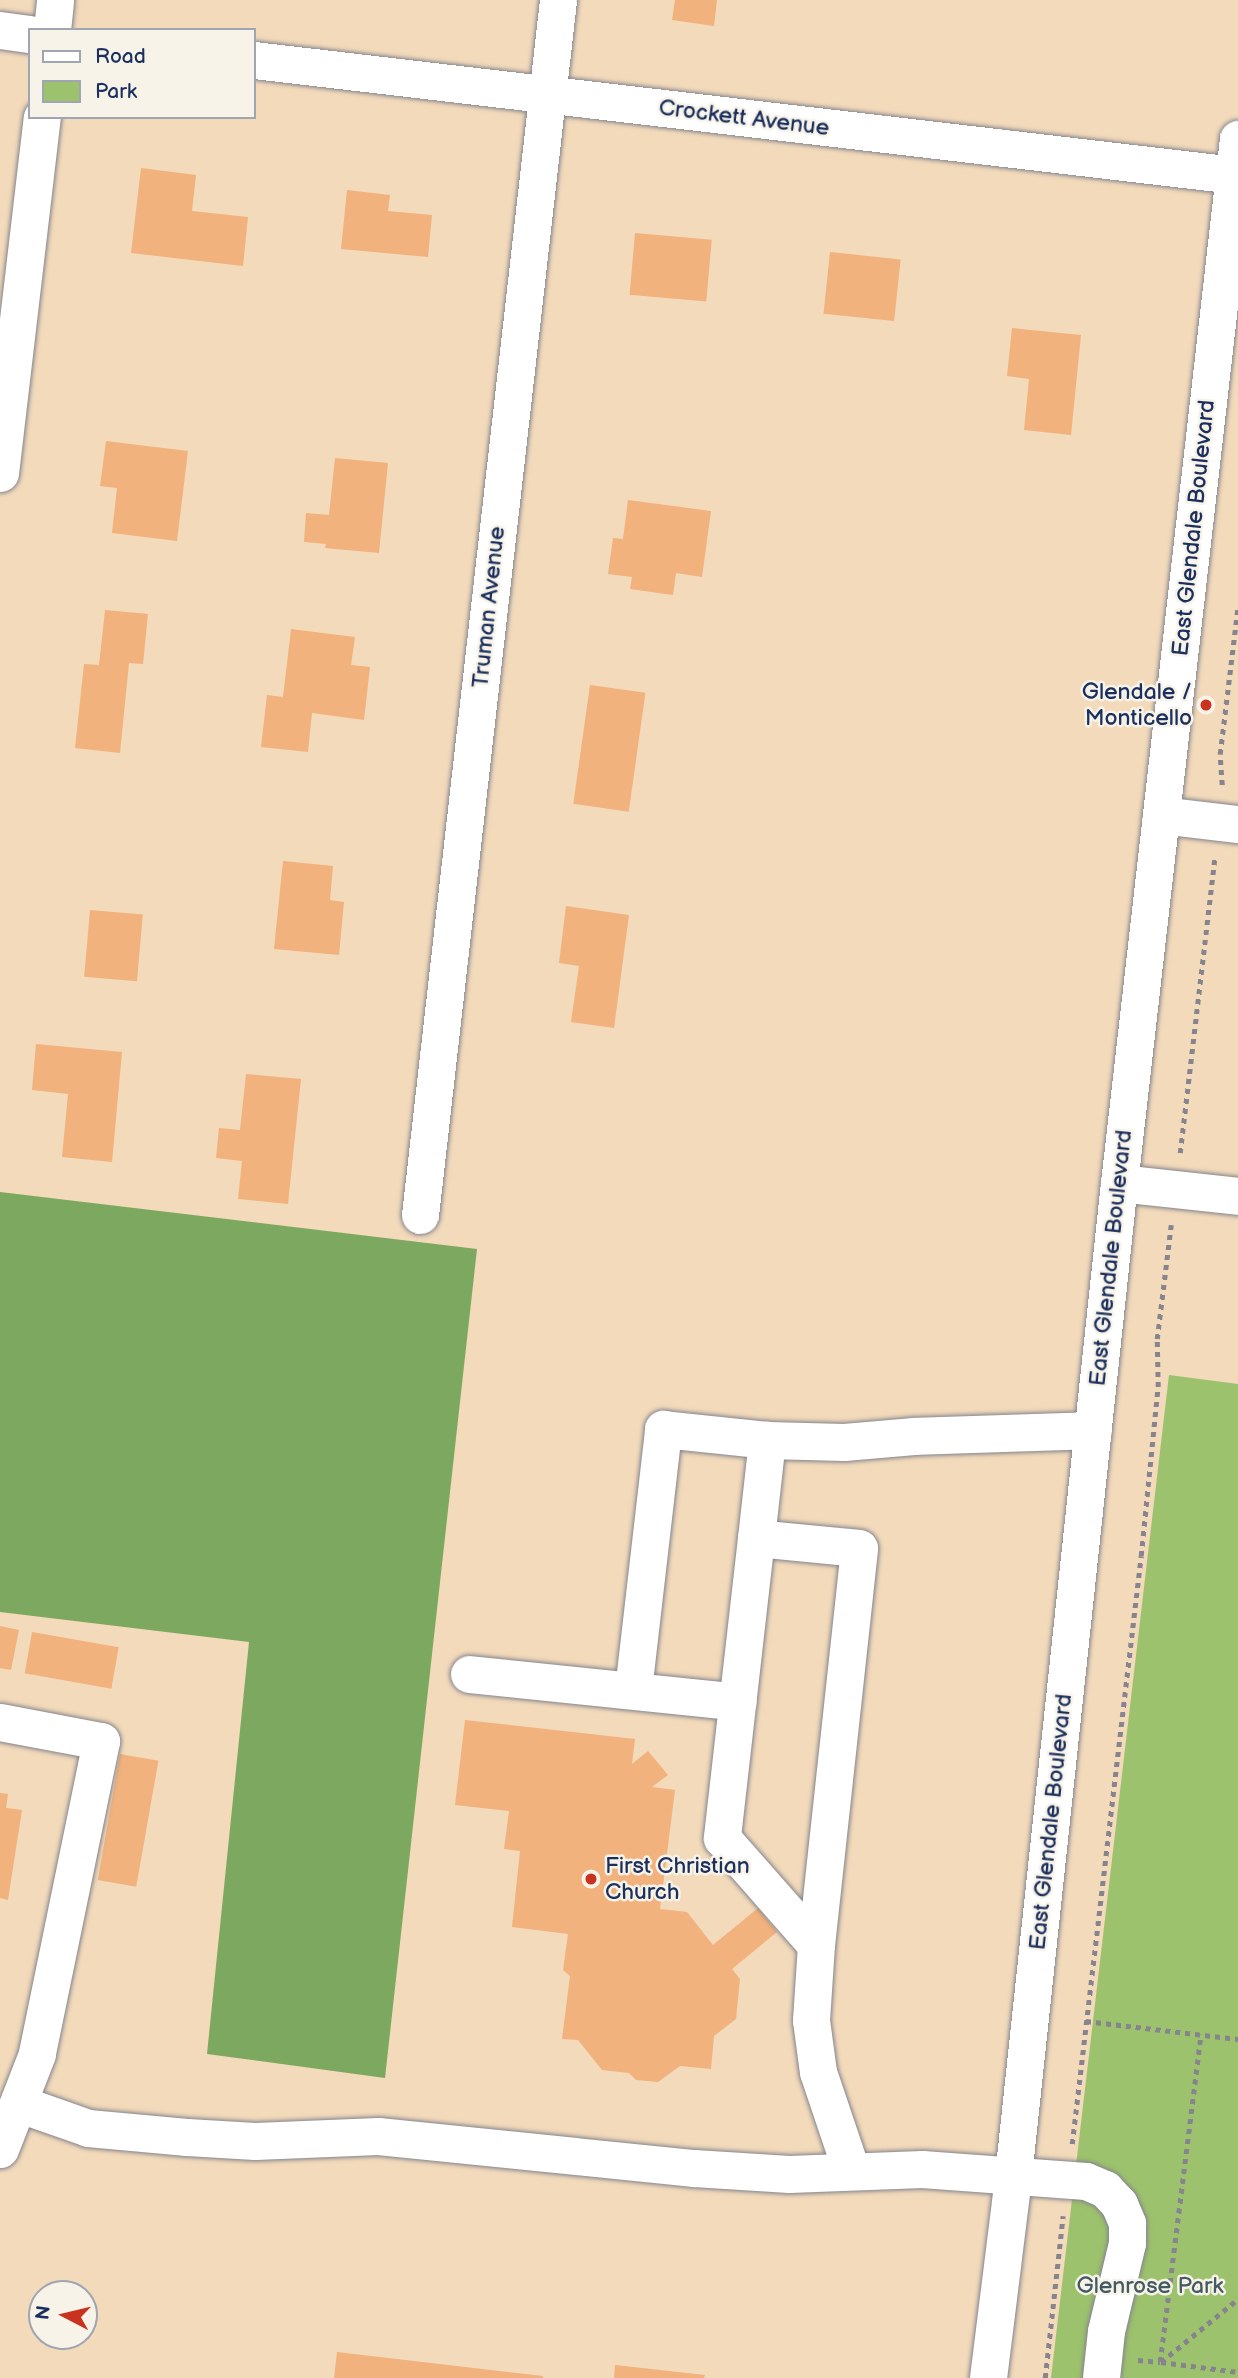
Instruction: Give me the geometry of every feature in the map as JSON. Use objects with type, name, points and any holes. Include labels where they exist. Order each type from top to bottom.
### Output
[{"type":"street","points":[[52,28],[55,0]]},
{"type":"street","name":"Truman Avenue","points":[[421,1214],[558,0]]},
{"type":"street","points":[[0,30],[28,34]]},
{"type":"street","name":"Crockett Avenue","points":[[256,60],[1234,176]]},
{"type":"street","points":[[0,472],[42,119]]},
{"type":"street","name":"East Glendale Boulevard","points":[[988,2378],[1013,2176],[1119,1183],[1238,139]]},
{"type":"street","points":[[1161,815],[1228,823]]},
{"type":"street","points":[[1119,1183],[1238,1196]]},
{"type":"street","points":[[633,1690],[663,1429],[767,1440],[844,1443],[914,1436],[1093,1430]]},
{"type":"street","points":[[767,1440],[722,1838],[816,1945]]},
{"type":"street","points":[[756,1538],[859,1548],[816,1945],[811,2020],[818,2072],[851,2170]]},
{"type":"street","points":[[469,1674],[738,1702]]},
{"type":"street","points":[[0,1722],[101,1741],[44,2021],[20,2104],[0,2149]]},
{"type":"street","points":[[20,2104],[88,2129],[187,2137],[255,2141],[378,2136],[694,2168],[789,2174],[922,2169],[1086,2181],[1105,2189],[1119,2204],[1127,2223],[1127,2243],[1102,2367]]},
{"type":"path","points":[[1045,2378],[1141,1556],[1158,1387],[1157,1339],[1175,1189],[1228,823],[1220,754],[1238,605]]},
{"type":"path","points":[[1086,2021],[1238,2039]]},
{"type":"path","points":[[1160,2362],[1201,2035]]},
{"type":"path","points":[[1160,2362],[1238,2299]]},
{"type":"path","points":[[1102,2367],[1160,2362],[1238,2372]]},
{"type":"green space","points":[[0,1192],[477,1249],[385,2078],[207,2054],[249,1642],[0,1612]]},
{"type":"green space","name":"Glenrose Park","points":[[1169,1375],[1238,1384],[1238,2378],[1051,2378]]},
{"type":"building","points":[[675,0],[717,0],[714,26],[672,20]]},
{"type":"building","points":[[141,168],[196,175],[192,211],[248,217],[243,266],[131,253]]},
{"type":"building","points":[[347,190],[390,195],[388,211],[432,215],[428,257],[341,249]]},
{"type":"building","points":[[635,233],[712,240],[706,301],[630,295]]},
{"type":"building","points":[[830,252],[901,259],[894,321],[824,314]]},
{"type":"building","points":[[1012,328],[1081,335],[1071,435],[1024,430],[1029,379],[1007,376]]},
{"type":"building","points":[[106,441],[188,451],[177,541],[112,533],[117,488],[100,486]]},
{"type":"building","points":[[335,458],[388,463],[379,553],[325,548],[326,544],[304,542],[306,513],[329,515]]},
{"type":"building","points":[[628,500],[711,511],[702,577],[676,573],[673,595],[630,589],[632,577],[608,574],[613,538],[623,539]]},
{"type":"building","points":[[105,610],[148,614],[143,664],[129,663],[120,753],[75,748],[84,664],[99,665]]},
{"type":"building","points":[[291,629],[355,637],[351,665],[370,667],[364,720],[312,713],[308,752],[261,747],[267,695],[283,697]]},
{"type":"building","points":[[590,685],[645,693],[629,812],[573,804]]},
{"type":"building","points":[[283,861],[333,866],[330,900],[344,902],[339,955],[274,949]]},
{"type":"building","points":[[566,906],[629,915],[614,1028],[571,1022],[579,966],[559,963]]},
{"type":"building","points":[[90,910],[143,915],[137,981],[84,977]]},
{"type":"building","points":[[36,1044],[122,1052],[112,1162],[62,1157],[68,1094],[32,1090]]},
{"type":"building","points":[[246,1074],[301,1079],[288,1204],[238,1199],[242,1161],[216,1158],[219,1128],[240,1130]]},
{"type":"building","points":[[0,1626],[19,1630],[11,1670],[0,1668]]},
{"type":"building","points":[[32,1632],[119,1647],[111,1689],[25,1673]]},
{"type":"building","name":"First Christian Church","points":[[465,1720],[635,1739],[632,1764],[648,1751],[668,1775],[652,1787],[675,1790],[660,1909],[687,1912],[713,1945],[758,1908],[777,1932],[732,1969],[740,1979],[736,2019],[714,2036],[711,2069],[680,2066],[658,2082],[636,2080],[629,2073],[602,2070],[578,2040],[562,2039],[570,1976],[563,1970],[568,1934],[512,1927],[520,1851],[504,1849],[509,1811],[455,1805]]},
{"type":"building","points":[[120,1754],[158,1761],[136,1887],[98,1880]]},
{"type":"building","points":[[0,1793],[8,1794],[6,1808],[22,1810],[8,1900],[0,1898]]},
{"type":"building","points":[[337,2352],[543,2376],[543,2378],[334,2378]]},
{"type":"building","points":[[615,2365],[705,2375],[704,2378],[614,2378]]},
{"type":"place","name":"Glendale / Monticello","points":[[1206,705]]},
{"type":"place","name":"First Christian Church","points":[[591,1879]]}]
